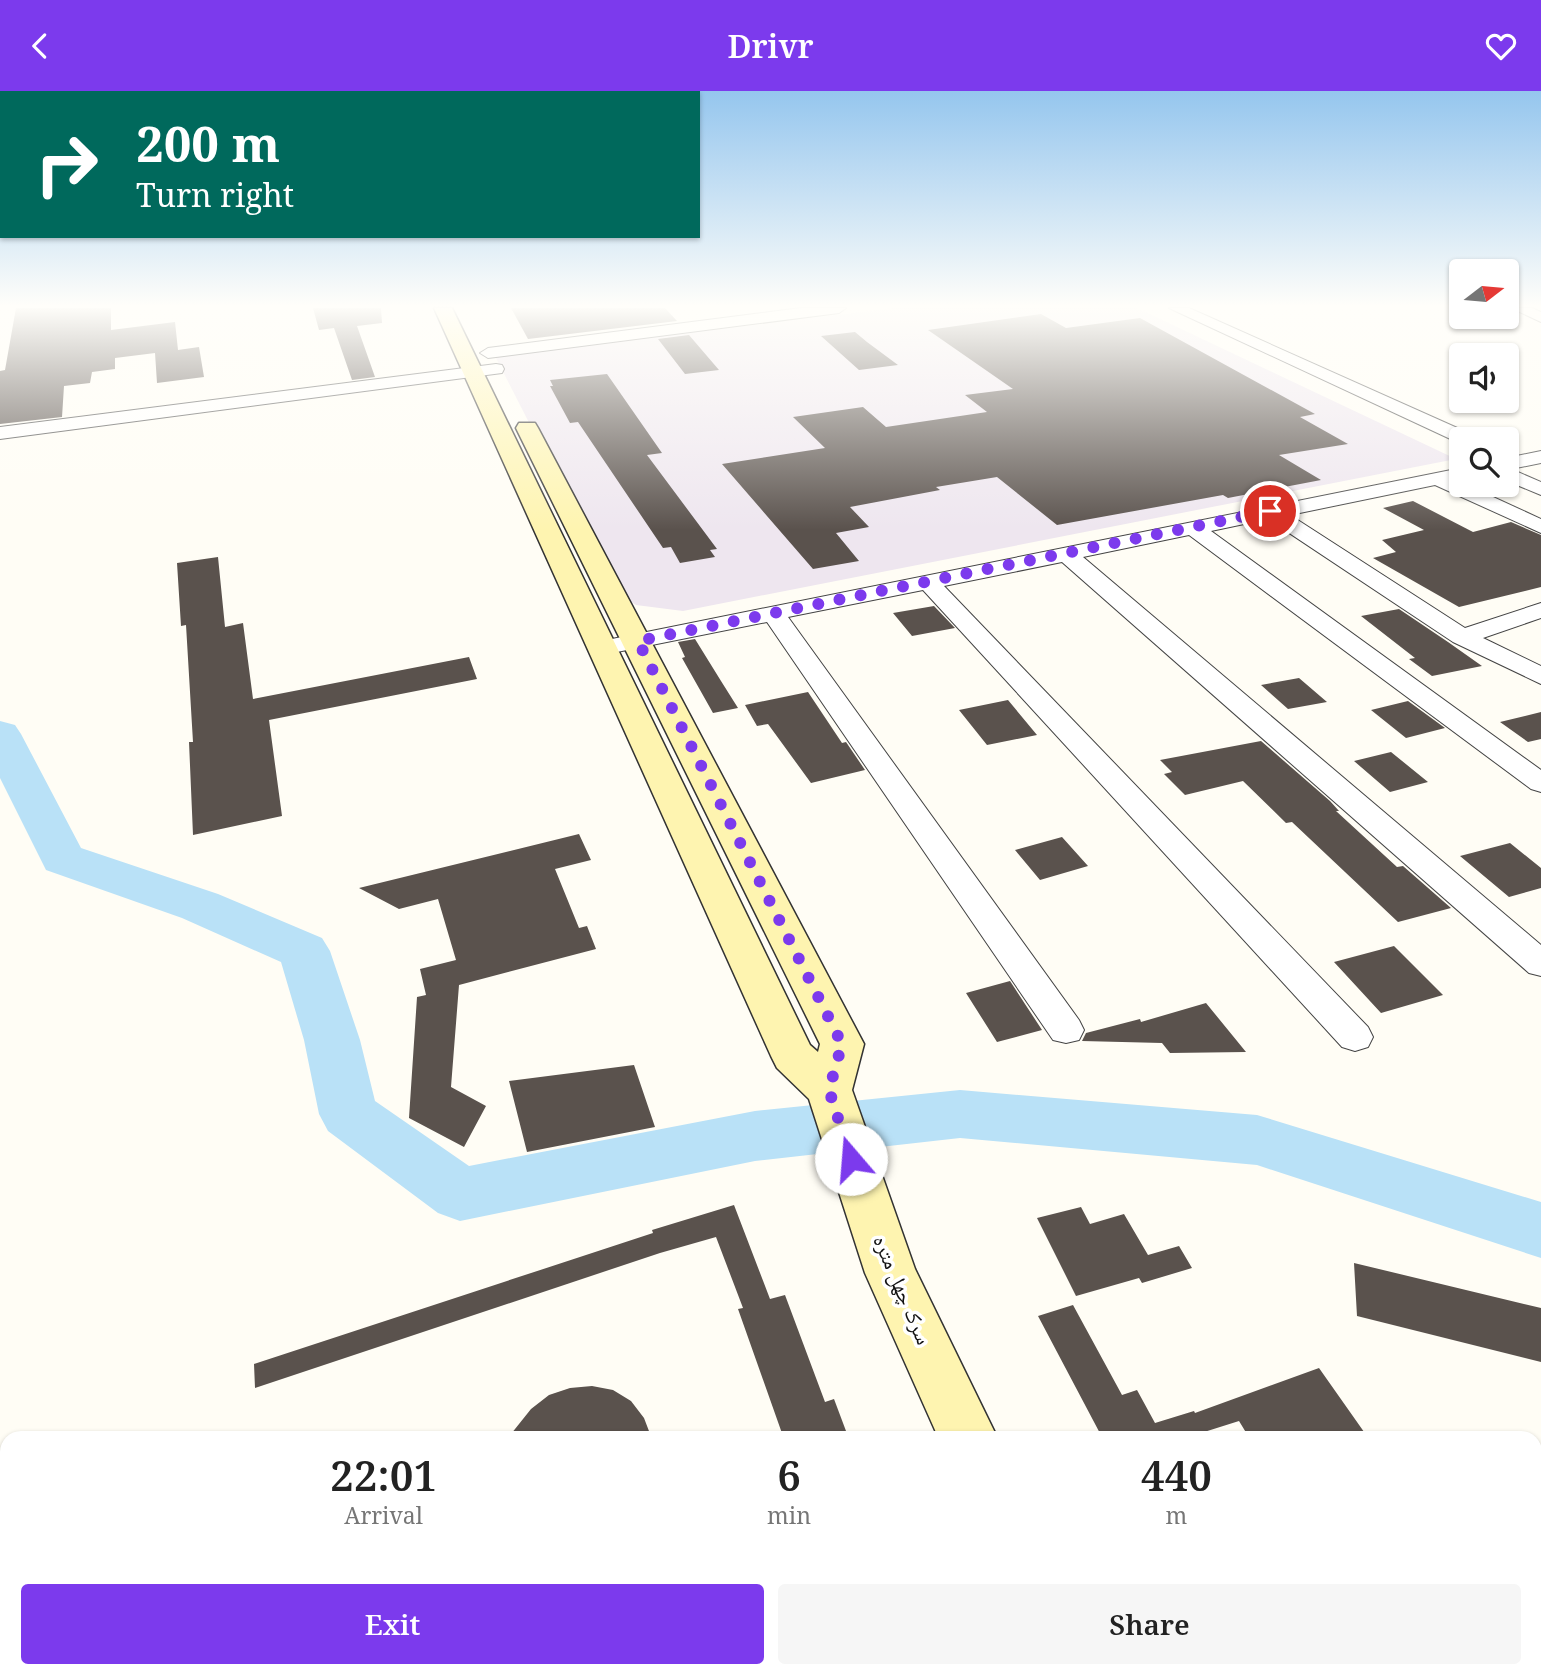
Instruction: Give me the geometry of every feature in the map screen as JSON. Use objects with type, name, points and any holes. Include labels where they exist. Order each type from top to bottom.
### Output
[{"type":"street","points":[[0,433],[320,382]]},
{"type":"street","points":[[494,382],[603,648],[793,1056],[836,1113]]},
{"type":"street","points":[[497,382],[638,641],[842,1044],[836,1113]]},
{"type":"street","points":[[1340,382],[1449,431]]},
{"type":"street","points":[[1519,462],[1541,457]]},
{"type":"street","points":[[1519,472],[1541,489]]},
{"type":"street","points":[[603,648],[1449,477]]},
{"type":"street","points":[[1438,479],[1541,527]]},
{"type":"street","points":[[1270,511],[1462,637],[1541,676]]},
{"type":"street","points":[[1193,528],[1541,783]]},
{"type":"street","points":[[1065,554],[1541,964]]},
{"type":"street","points":[[928,582],[1356,1037]]},
{"type":"street","points":[[1462,637],[1541,610]]},
{"type":"street","points":[[773,613],[1066,1030]]},
{"type":"street","name":"سرک چهل متره","points":[[836,1113],[891,1273],[965,1431]]},
{"type":"shaded area","points":[[508,382],[1293,382],[1449,456],[1449,460],[683,611],[636,605],[615,591]]},
{"type":"building","points":[[0,382],[90,382],[64,386],[62,417],[0,424]]},
{"type":"building","points":[[551,382],[613,382],[662,453],[647,455],[717,549],[710,550],[715,557],[680,563],[671,547],[663,548],[578,422],[570,423],[550,386],[553,386]]},
{"type":"building","points":[[1003,382],[1257,382],[1315,414],[1300,417],[1348,444],[1279,455],[1321,480],[1228,498],[1223,495],[1057,525],[997,477],[936,487],[940,490],[850,507],[869,527],[836,533],[859,561],[813,569],[722,464],[825,448],[793,417],[863,407],[886,427],[987,412],[965,395],[1013,389]]},
{"type":"building","points":[[1413,501],[1473,532],[1511,522],[1541,535],[1541,587],[1459,607],[1373,558],[1396,552],[1382,540],[1424,530],[1383,508]]},
{"type":"building","points":[[218,557],[225,627],[243,623],[253,699],[469,657],[477,679],[269,720],[282,816],[193,835],[189,742],[193,742],[186,625],[181,626],[177,563]]},
{"type":"building","points":[[934,606],[955,628],[912,636],[893,613]]},
{"type":"building","points":[[1399,609],[1482,666],[1432,676],[1409,659],[1415,658],[1361,616]]},
{"type":"building","points":[[695,639],[738,708],[713,713],[682,658],[685,657],[678,642]]},
{"type":"building","points":[[1299,678],[1327,702],[1288,709],[1261,685]]},
{"type":"building","points":[[808,692],[842,743],[846,742],[865,770],[811,783],[768,724],[757,726],[745,705]]},
{"type":"building","points":[[1008,700],[1037,735],[987,745],[959,710]]},
{"type":"building","points":[[1408,701],[1445,728],[1406,738],[1371,710]]},
{"type":"building","points":[[1541,712],[1541,739],[1528,742],[1500,722]]},
{"type":"building","points":[[1261,741],[1330,801],[1339,811],[1336,811],[1397,867],[1403,866],[1451,908],[1398,922],[1292,822],[1286,823],[1243,781],[1185,795],[1164,774],[1172,772],[1160,760]]},
{"type":"building","points":[[1391,752],[1428,782],[1390,792],[1354,761]]},
{"type":"building","points":[[579,834],[591,860],[555,869],[579,928],[587,926],[596,949],[459,985],[451,1087],[486,1106],[464,1147],[409,1118],[417,997],[426,995],[420,969],[456,960],[438,899],[399,909],[359,888]]},
{"type":"building","points":[[1062,837],[1088,866],[1040,880],[1015,850]]},
{"type":"building","points":[[1510,843],[1541,868],[1541,888],[1509,897],[1460,856]]},
{"type":"building","points":[[1394,946],[1443,995],[1381,1013],[1334,962]]},
{"type":"building","points":[[1010,981],[1042,1030],[997,1042],[966,993]]},
{"type":"building","points":[[1206,1003],[1246,1052],[1170,1053],[1162,1043],[1082,1041],[1086,1033],[1140,1019],[1141,1022]]},
{"type":"building","points":[[634,1065],[655,1127],[527,1152],[509,1081]]},
{"type":"building","points":[[734,1205],[770,1299],[785,1295],[825,1402],[834,1399],[846,1431],[781,1431],[738,1309],[743,1308],[716,1237],[660,1253],[255,1388],[254,1364],[653,1233],[652,1230]]},
{"type":"building","points":[[1081,1207],[1090,1224],[1124,1214],[1148,1255],[1179,1246],[1192,1268],[1142,1283],[1139,1278],[1076,1296],[1037,1218]]},
{"type":"building","points":[[1354,1263],[1541,1308],[1541,1362],[1357,1316]]},
{"type":"building","points":[[1073,1305],[1122,1395],[1137,1390],[1155,1423],[1194,1411],[1195,1413],[1319,1368],[1363,1431],[1245,1431],[1239,1421],[1207,1431],[1099,1431],[1038,1316]]},
{"type":"building","points":[[592,1386],[613,1390],[631,1401],[644,1418],[649,1431],[513,1431],[531,1409],[549,1395],[570,1388]]},
{"type":"waterway","points":[[0,734],[63,859],[200,906],[304,951],[332,1040],[349,1114],[460,1194],[755,1136],[960,1114],[1257,1140],[1541,1230]]},
{"type":"route","points":[[851,1159],[829,1090],[842,1044],[638,641],[1270,511]]}]
